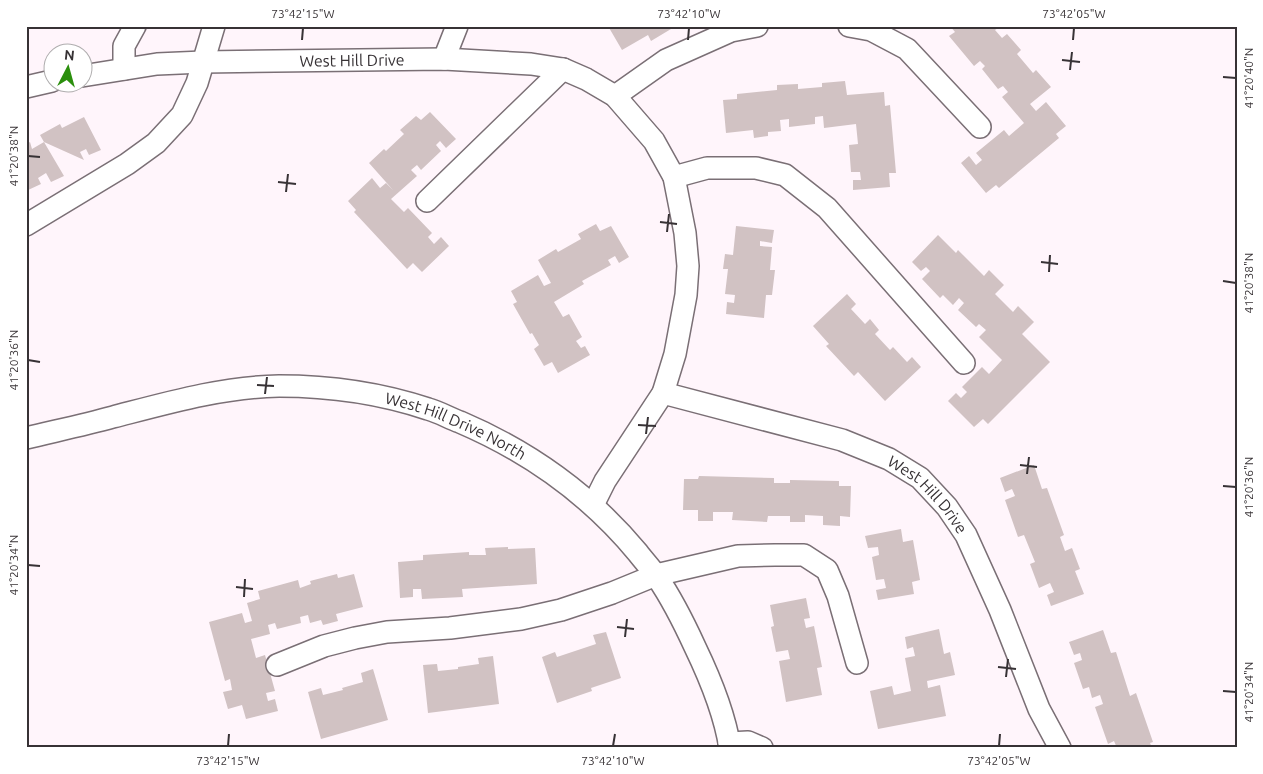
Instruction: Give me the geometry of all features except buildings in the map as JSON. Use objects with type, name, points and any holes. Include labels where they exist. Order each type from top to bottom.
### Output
[{"type":"street","points":[[124,70],[124,46],[135,26]]},
{"type":"street","points":[[26,225],[127,164],[156,143],[182,115],[197,83],[214,26]]},
{"type":"street","points":[[444,59],[457,26]]},
{"type":"street","points":[[615,96],[666,60],[731,30],[757,26]]},
{"type":"street","points":[[849,26],[871,30],[907,49],[980,127]]},
{"type":"street","name":"West Hill Drive","points":[[92,75],[157,64],[444,59],[531,64],[563,69],[586,79],[615,96],[654,141],[674,177],[686,233],[687,285],[680,332],[663,393],[605,481],[593,505]]},
{"type":"street","points":[[427,201],[563,69]]},
{"type":"street","points":[[26,87],[42,83]]},
{"type":"street","points":[[674,177],[707,168],[756,168],[785,175],[827,208],[964,363]]},
{"type":"street","name":"West Hill Drive North","points":[[26,438],[182,399],[233,390],[277,386],[332,388],[393,399],[429,409],[484,432],[546,468],[593,505],[627,540],[656,575],[681,616],[702,660],[718,702],[730,745]]},
{"type":"street","name":"West Hill Drive","points":[[663,393],[842,440],[889,459],[920,478],[947,507],[966,535],[1000,610],[1039,709],[1060,748]]},
{"type":"street","points":[[276,665],[324,646],[355,638],[387,632],[450,628],[521,619],[561,610],[612,593],[656,575],[738,556],[775,555],[804,555],[827,570],[838,596],[857,663]]},
{"type":"street","points":[[730,745],[748,742],[762,748]]}]
